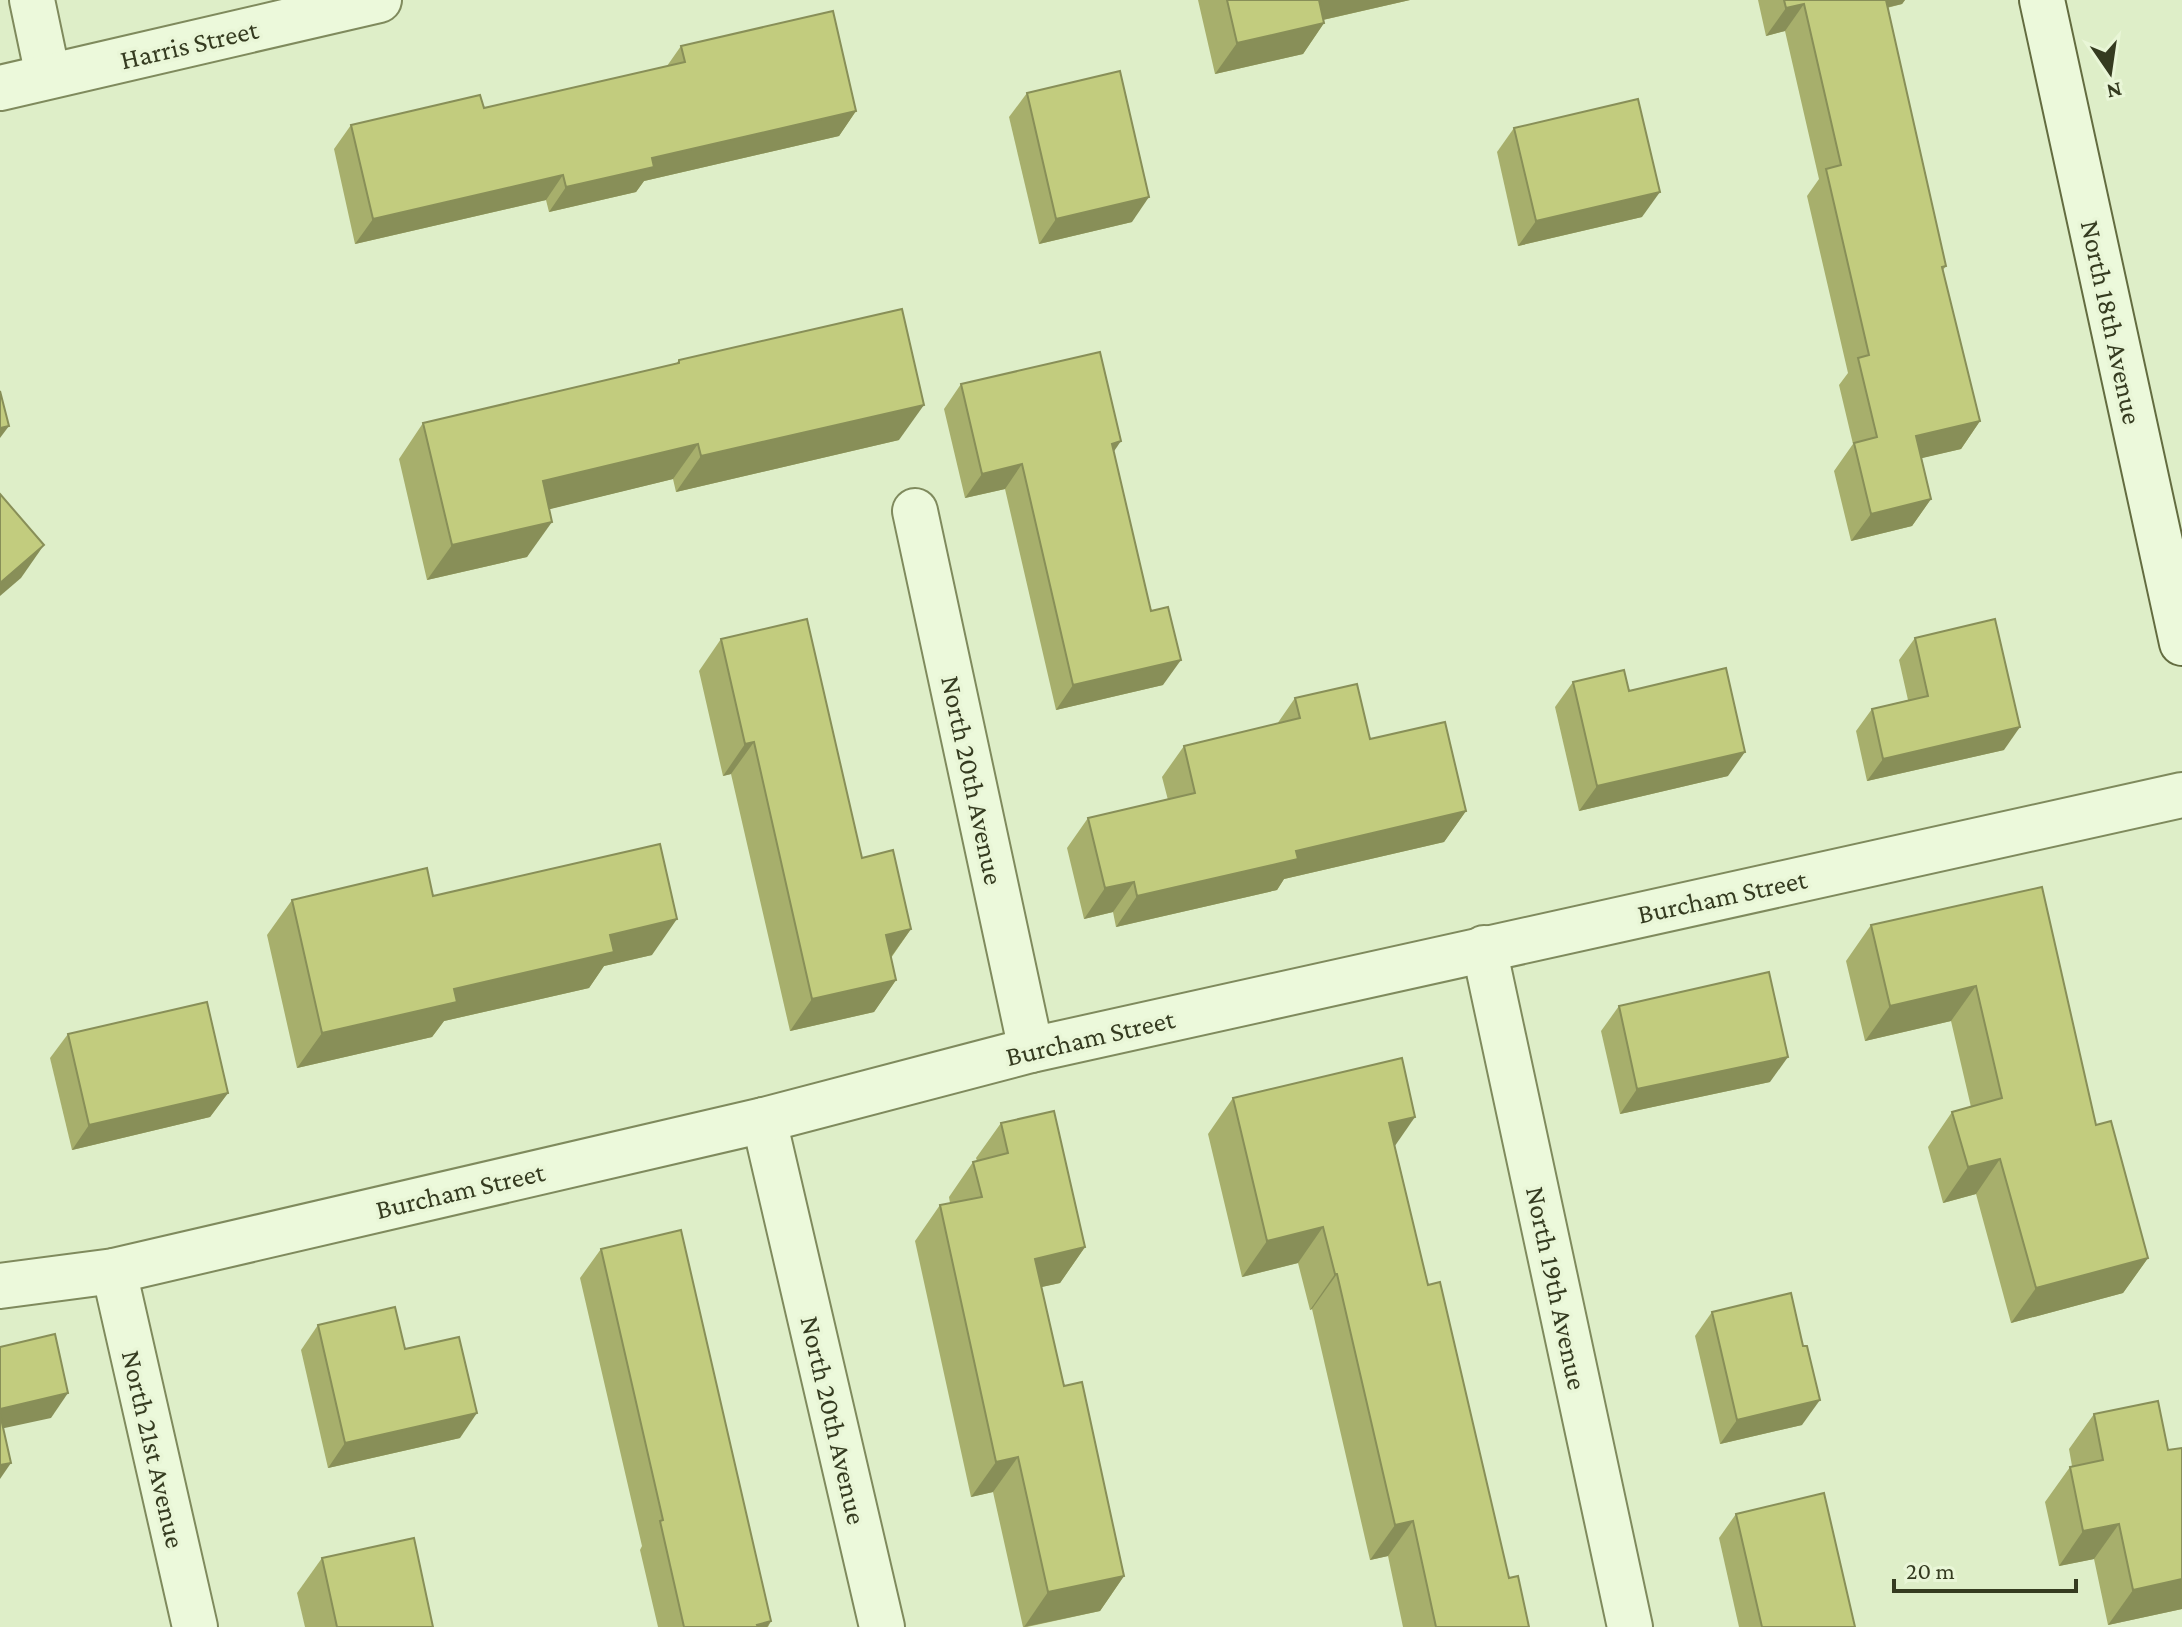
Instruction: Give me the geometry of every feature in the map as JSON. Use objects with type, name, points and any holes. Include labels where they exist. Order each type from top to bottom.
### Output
[{"type":"street","points":[[32,0],[48,76]]},
{"type":"street","name":"Harris Street","points":[[0,88],[379,0]]},
{"type":"street","name":"North 18th Avenue","points":[[2042,0],[2182,643]]},
{"type":"street","name":"North 20th Avenue","points":[[915,511],[1031,1050]]},
{"type":"street","name":"Burcham Street","points":[[0,1286],[114,1271],[764,1120],[1031,1050],[2182,795]]},
{"type":"street","name":"North 19th Avenue","points":[[1484,948],[1630,1627]]},
{"type":"street","name":"North 20th Avenue","points":[[764,1120],[882,1627]]},
{"type":"street","name":"North 21st Avenue","points":[[114,1271],[195,1627]]},
{"type":"building","points":[[1227,0],[1319,0],[1324,23],[1237,43]]},
{"type":"building","points":[[1784,0],[1886,0],[1946,266],[1942,267],[1980,421],[1916,436],[1931,499],[1871,514],[1854,443],[1877,437],[1858,358],[1869,355],[1826,169],[1841,165],[1804,4],[1786,8]]},
{"type":"building","points":[[833,11],[856,111],[652,158],[654,167],[566,187],[563,175],[373,219],[351,125],[480,95],[484,108],[685,62],[681,46]]},
{"type":"building","points":[[1120,71],[1149,197],[1056,219],[1027,93]]},
{"type":"building","points":[[1638,99],[1660,192],[1536,221],[1514,128]]},
{"type":"building","points":[[902,309],[924,405],[701,456],[698,444],[543,481],[552,522],[452,545],[423,423]]},
{"type":"building","points":[[1100,352],[1121,441],[1112,444],[1151,611],[1168,607],[1181,660],[1073,685],[1022,464],[982,474],[961,384]]},
{"type":"building","points":[[0,391],[9,426],[0,428]]},
{"type":"building","points":[[0,494],[44,545],[0,583]]},
{"type":"building","points":[[807,619],[862,858],[893,850],[911,929],[886,935],[896,980],[812,999],[754,742],[745,744],[721,639]]},
{"type":"building","points":[[1995,619],[2020,727],[1883,759],[1872,709],[1928,696],[1915,638]]},
{"type":"building","points":[[1726,668],[1745,752],[1597,786],[1573,682],[1624,670],[1629,691]]},
{"type":"building","points":[[1357,684],[1370,739],[1445,722],[1466,811],[1296,851],[1298,859],[1137,896],[1134,882],[1105,888],[1088,818],[1195,793],[1184,746],[1300,718],[1295,698]]},
{"type":"building","points":[[660,844],[677,919],[610,935],[614,952],[454,989],[457,1002],[322,1033],[292,900],[427,868],[433,896]]},
{"type":"building","points":[[2042,887],[2096,1125],[2111,1121],[2148,1258],[2036,1288],[2000,1159],[1968,1167],[1952,1112],[2002,1098],[1976,986],[1890,1006],[1871,925]]},
{"type":"building","points":[[1769,972],[1788,1057],[1637,1089],[1619,1006]]},
{"type":"building","points":[[207,1002],[228,1093],[89,1125],[68,1034]]},
{"type":"building","points":[[1402,1058],[1415,1117],[1389,1123],[1428,1285],[1440,1282],[1509,1578],[1518,1576],[1529,1627],[1436,1627],[1413,1521],[1395,1525],[1337,1274],[1323,1227],[1267,1241],[1233,1098]]},
{"type":"building","points":[[1054,1111],[1085,1247],[1035,1259],[1064,1386],[1082,1382],[1124,1576],[1048,1592],[1018,1457],[996,1462],[940,1205],[982,1197],[973,1162],[1008,1153],[1001,1123]]},
{"type":"building","points":[[681,1230],[771,1621],[758,1627],[684,1627],[660,1521],[663,1520],[601,1249]]},
{"type":"building","points":[[1791,1293],[1820,1400],[1737,1420],[1712,1312]]},
{"type":"building","points":[[395,1307],[405,1349],[459,1337],[477,1413],[345,1443],[318,1325]]},
{"type":"building","points":[[55,1334],[68,1393],[0,1409],[0,1347]]},
{"type":"building","points":[[2158,1401],[2168,1450],[2182,1448],[2182,1579],[2133,1590],[2119,1524],[2083,1531],[2070,1467],[2103,1460],[2094,1414]]},
{"type":"building","points":[[0,1414],[11,1463],[0,1465]]},
{"type":"building","points":[[1824,1493],[1855,1627],[1762,1627],[1736,1514]]},
{"type":"building","points":[[414,1538],[433,1627],[337,1627],[322,1558]]}]
